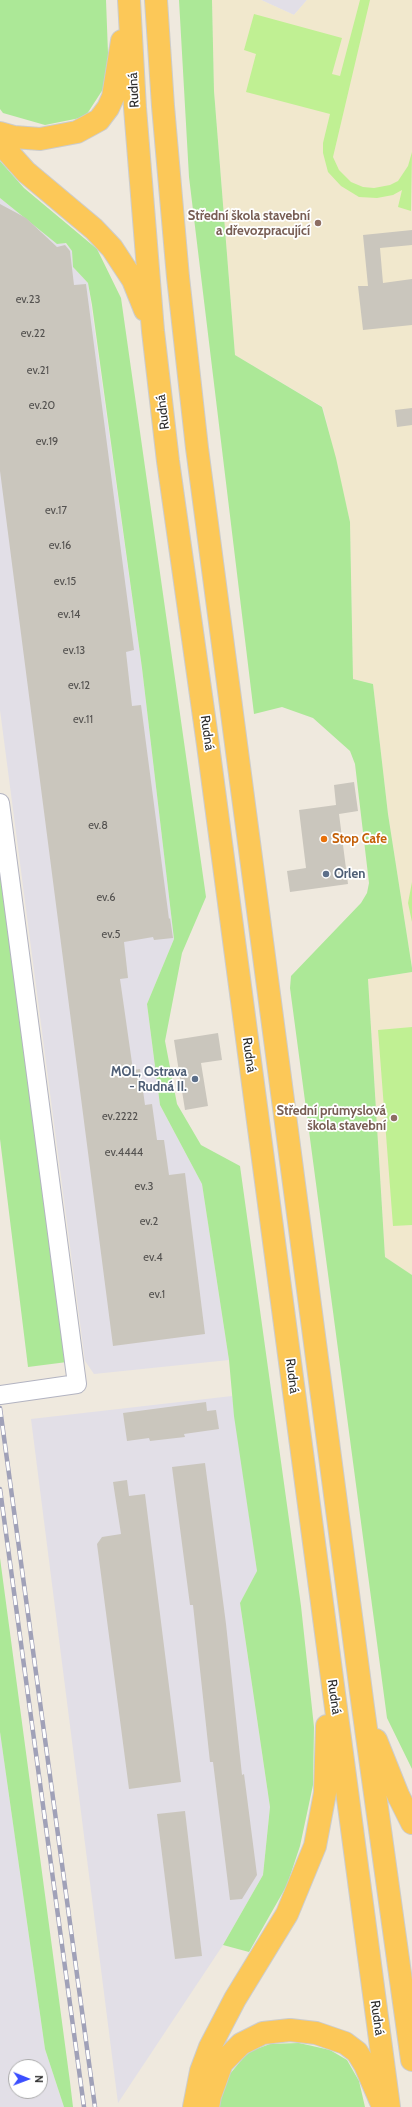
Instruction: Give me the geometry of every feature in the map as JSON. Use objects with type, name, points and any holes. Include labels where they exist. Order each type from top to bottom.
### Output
[{"type":"highway","points":[[0,133],[14,137],[40,139],[77,132],[99,120],[108,108],[115,87],[129,0]]},
{"type":"highway","name":"Rudná","points":[[129,0],[135,108],[153,331],[168,461],[208,745],[389,2107]]},
{"type":"highway","name":"Rudná","points":[[156,0],[163,106],[178,277],[197,448],[363,1708],[412,2060]]},
{"type":"highway","points":[[0,143],[26,172],[94,229],[112,248],[133,280],[153,331]]},
{"type":"highway","points":[[194,2107],[201,2071],[210,2047],[235,1999],[284,1920],[315,1846],[325,1793],[330,1665]]},
{"type":"highway","points":[[363,1708],[398,1795],[412,1823]]},
{"type":"highway","points":[[208,2107],[210,2096],[222,2063],[241,2044],[263,2032],[290,2030],[316,2033],[345,2042],[357,2052],[365,2065],[383,2107]]},
{"type":"street","points":[[0,803],[77,1384],[0,1396]]},
{"type":"shaded area","name":"Střední škola stavební a dřevozpracující","points":[[212,0],[261,0],[294,15],[307,0],[412,0],[412,968],[388,814],[373,684],[353,679],[350,522],[323,407],[235,355],[214,91]]},
{"type":"shaded area","points":[[261,0],[307,0],[294,15]]},
{"type":"shaded area","points":[[0,198],[57,244],[65,243],[72,251],[73,267],[88,283],[142,668],[174,939],[147,1004],[160,1105],[202,1184],[229,1360],[94,1374],[85,1361],[0,710]]},
{"type":"shaded area","name":"Střední průmyslová škola stavební","points":[[412,972],[412,1275],[385,1257],[368,979]]},
{"type":"shaded area","points":[[232,1396],[257,1571],[240,1603],[270,1807],[263,1875],[223,1945],[118,2103],[31,1419]]},
{"type":"shaded area","points":[[0,1732],[45,2049],[64,2107],[0,2107]]},
{"type":"green space","points":[[0,0],[106,0],[109,80],[85,117],[45,125],[3,113],[0,109]]},
{"type":"green space","points":[[179,0],[212,0],[214,91],[235,355],[322,407],[336,458],[350,522],[353,679],[373,684],[388,814],[412,968],[412,972],[368,979],[385,1257],[412,1275],[412,1769],[387,1718],[290,988],[291,976],[361,903],[367,893],[369,883],[355,764],[350,751],[313,718],[282,707],[254,714],[189,177]]},
{"type":"green space","points":[[360,0],[370,0],[333,157],[339,170],[351,182],[363,187],[374,188],[390,185],[398,181],[408,166],[412,152],[411,211],[398,207],[402,190],[393,195],[377,198],[359,197],[341,186],[328,172],[323,153],[323,143],[330,114],[246,92],[256,54],[244,50],[254,14],[342,38],[332,74],[340,76]]},
{"type":"green space","points":[[0,161],[24,188],[97,249],[121,298],[206,897],[182,953],[165,1041],[177,1104],[201,1145],[240,1166],[301,1606],[314,1727],[313,1785],[300,1846],[287,1885],[249,1952],[223,1945],[263,1875],[270,1807],[240,1603],[257,1571],[234,1416],[229,1360],[202,1184],[160,1105],[147,1004],[174,939],[142,668],[92,305],[88,283],[73,267],[72,251],[66,243],[57,244],[0,198]]},
{"type":"green space","points":[[0,861],[67,1362],[28,1367],[0,1139]]},
{"type":"green space","points":[[412,882],[412,922],[408,903]]},
{"type":"green space","points":[[412,1027],[412,1225],[393,1226],[378,1030]]},
{"type":"green space","points":[[0,1558],[73,2107],[64,2107],[45,2049],[0,1732]]},
{"type":"green space","points":[[299,2043],[330,2050],[347,2060],[359,2081],[365,2107],[218,2107],[229,2075],[251,2051],[270,2044]]},
{"type":"building","points":[[0,204],[26,218],[57,247],[65,245],[70,251],[74,285],[86,284],[134,650],[126,652],[132,706],[141,705],[169,919],[170,918],[173,938],[154,940],[153,937],[124,942],[128,978],[120,979],[133,1070],[140,1069],[145,1105],[152,1104],[157,1140],[164,1140],[169,1175],[185,1173],[205,1334],[113,1346],[0,471]]},
{"type":"building","points":[[412,230],[412,245],[380,248],[383,283],[412,279],[412,325],[363,330],[358,286],[368,286],[363,235]]},
{"type":"building","points":[[412,408],[412,425],[397,427],[395,410]]},
{"type":"building","points":[[354,782],[358,811],[339,814],[348,884],[290,892],[287,871],[306,868],[299,810],[336,805],[334,785]]},
{"type":"building","points":[[218,1033],[222,1060],[201,1063],[208,1106],[185,1110],[174,1040]]},
{"type":"building","points":[[206,1402],[207,1411],[216,1410],[219,1429],[184,1434],[185,1437],[150,1441],[149,1438],[127,1441],[123,1413]]},
{"type":"building","points":[[205,1463],[226,1624],[242,1775],[244,1774],[257,1875],[242,1899],[230,1900],[213,1762],[210,1762],[193,1605],[190,1605],[172,1467]]},
{"type":"building","points":[[127,1480],[129,1496],[145,1494],[181,1782],[129,1789],[97,1544],[102,1537],[121,1534],[113,1482]]},
{"type":"building","points":[[185,1811],[202,1956],[175,1959],[157,1814]]},
{"type":"railway","points":[[0,1408],[95,2107]]},
{"type":"railway","points":[[0,1489],[84,2107]]},
{"type":"place","name":"Střední škola stavební a dřevozpracující","points":[[318,223]]},
{"type":"place","name":"Stop Cafe","points":[[324,839]]},
{"type":"place","name":"Orlen","points":[[326,874]]},
{"type":"place","name":"MOL, Ostrava - Rudná II.","points":[[195,1079]]},
{"type":"place","name":"Střední průmyslová škola stavební","points":[[394,1118]]}]
